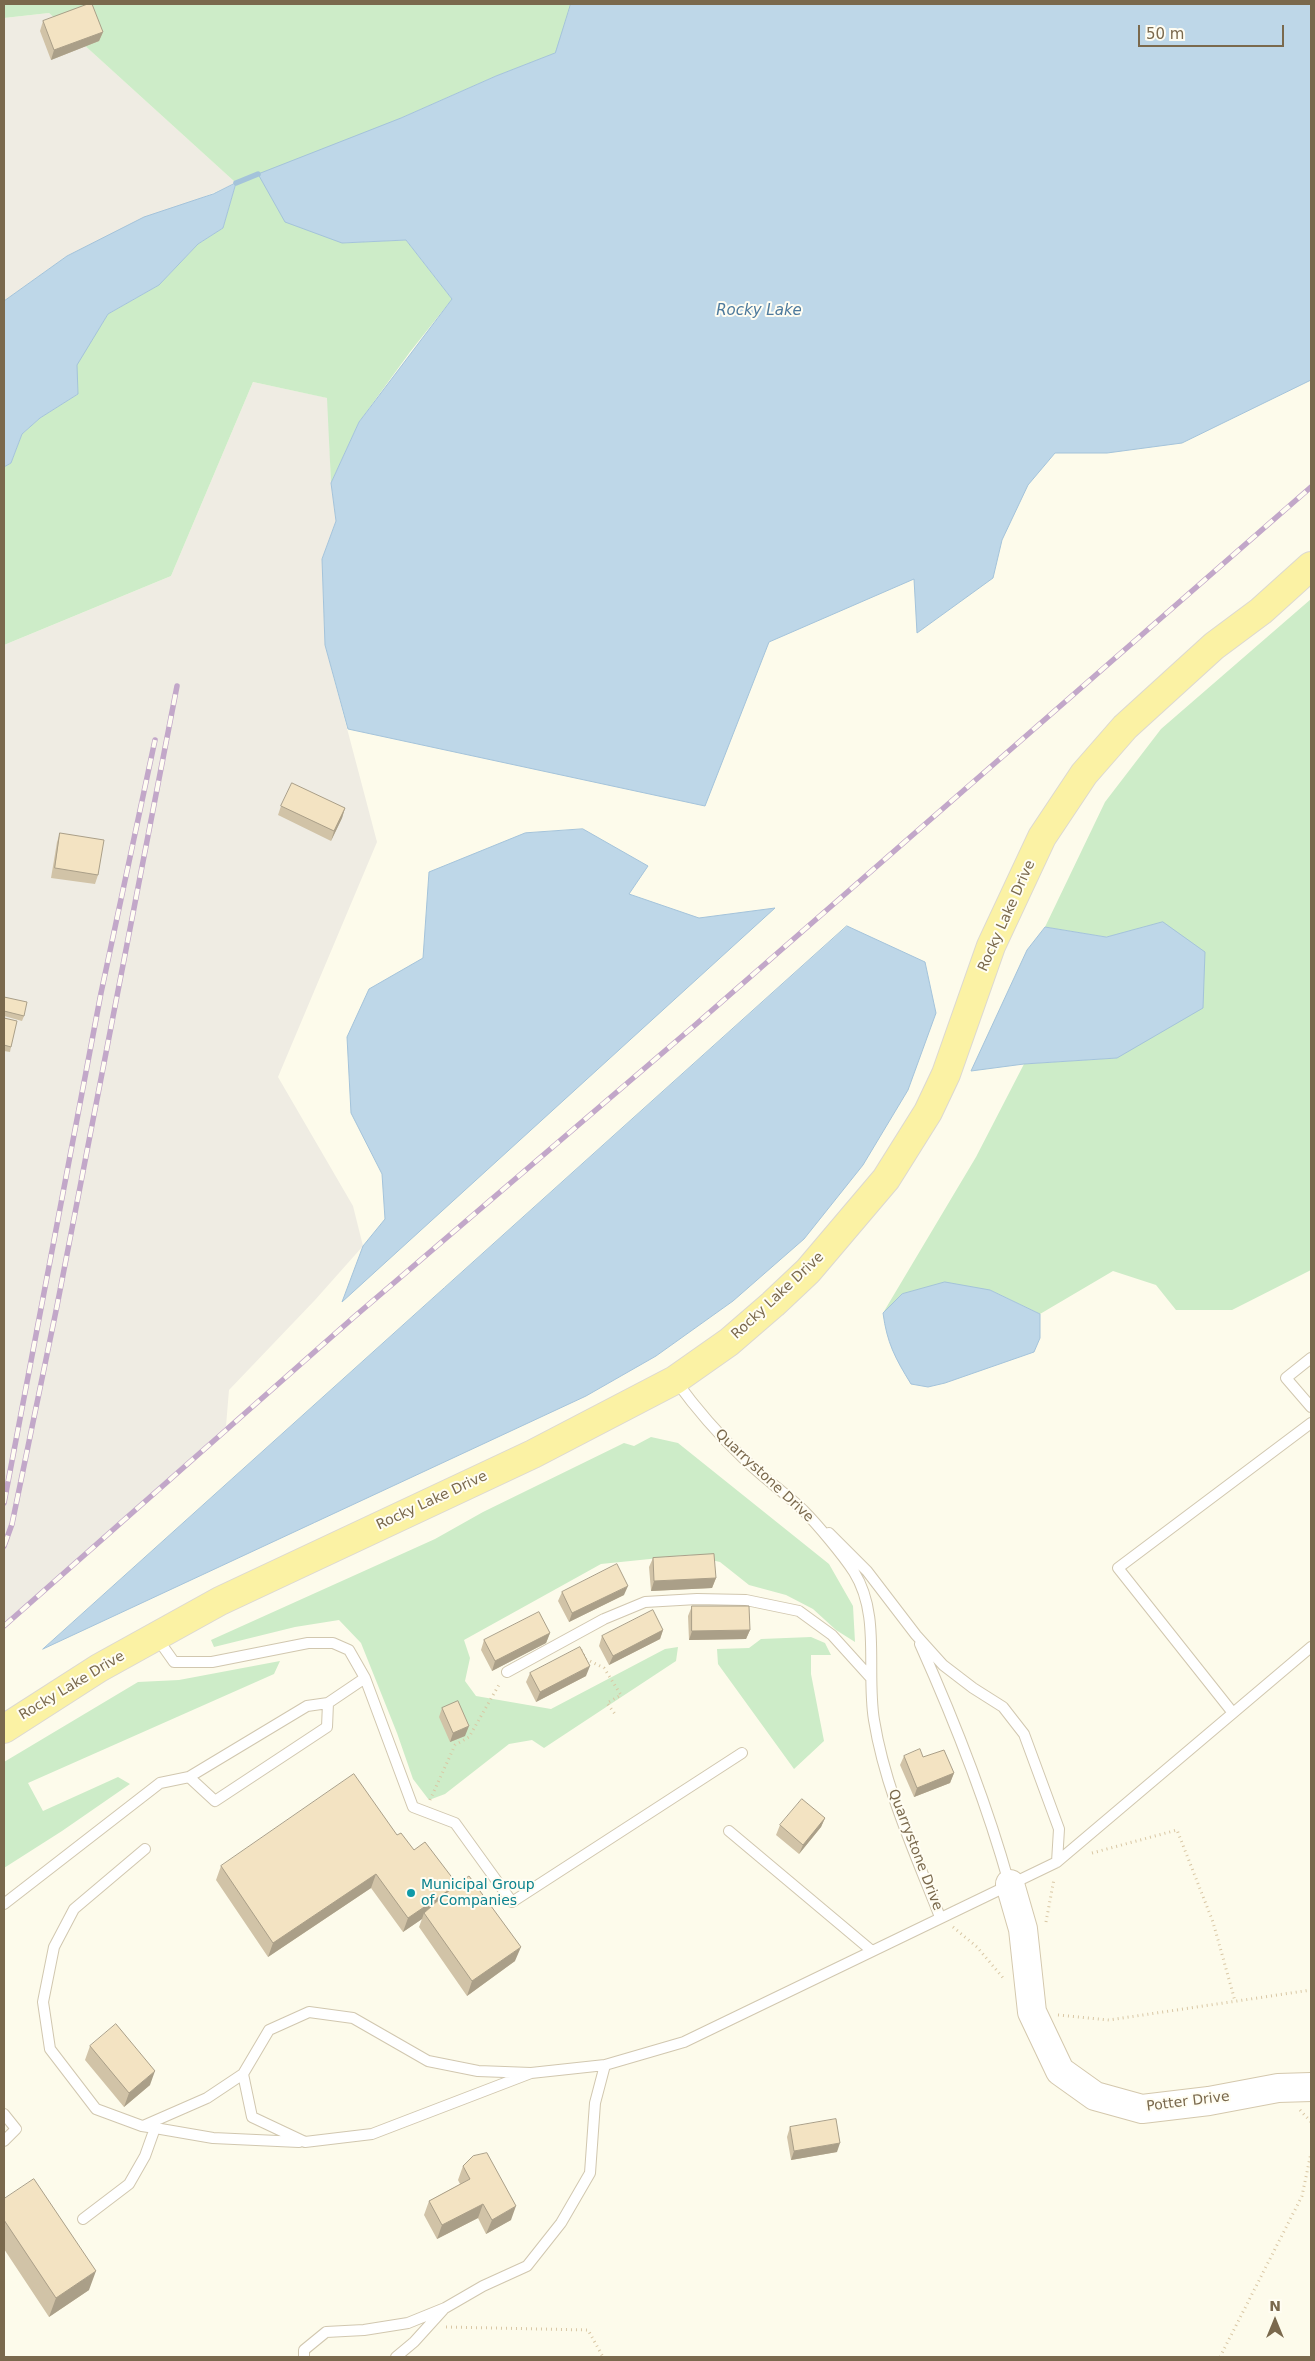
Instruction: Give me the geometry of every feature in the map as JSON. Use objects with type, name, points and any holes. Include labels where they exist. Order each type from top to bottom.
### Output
[{"type":"main road","name":"Rocky Lake Drive","points":[[4,1728],[99,1668],[220,1601],[533,1454],[675,1380],[729,1342],[773,1304],[808,1271],[886,1179],[928,1112],[946,1074],[991,946],[1042,837],[1084,774],[1125,727],[1207,652],[1262,611],[1311,566]]},
{"type":"street","name":"Potter Drive","points":[[1010,1884],[1023,1929],[1032,2012],[1060,2072],[1094,2096],[1142,2109],[1210,2102],[1278,2088],[1311,2086]]},
{"type":"lane","points":[[1311,1358],[1286,1378],[1311,1407]]},
{"type":"lane","name":"Quarrystone Drive","points":[[675,1380],[700,1416],[743,1459],[804,1511],[854,1572],[862,1589],[870,1626],[870,1676],[874,1720],[883,1763],[940,1917]]},
{"type":"lane","points":[[1233,1713],[1118,1568],[1311,1423]]},
{"type":"lane","points":[[804,1511],[834,1536],[867,1571],[916,1635],[943,1665],[973,1688],[1003,1707],[1024,1734],[1060,1829],[1057,1862]]},
{"type":"lane","points":[[507,1672],[604,1619],[645,1602],[697,1599],[746,1600],[799,1611],[832,1635],[870,1676]]},
{"type":"lane","points":[[916,1635],[944,1698],[993,1827],[1010,1884]]},
{"type":"lane","points":[[156,1637],[174,1662],[212,1662],[308,1643],[333,1643],[349,1650],[365,1678],[412,1807],[455,1823],[512,1902],[742,1753]]},
{"type":"lane","points":[[142,2126],[207,2098],[243,2074],[269,2030],[309,2012],[353,2018],[428,2061],[478,2071],[531,2073],[605,2065],[684,2042],[1057,1862],[1311,1648]]},
{"type":"lane","points":[[4,1904],[160,1783],[189,1777],[307,1706],[328,1703],[365,1678]]},
{"type":"lane","points":[[189,1777],[215,1801],[327,1727],[328,1703]]},
{"type":"lane","points":[[728,1831],[872,1951]]},
{"type":"lane","points":[[145,1849],[74,1908],[54,1947],[43,2002],[50,2049],[96,2109],[142,2126],[214,2138],[305,2142],[372,2134],[531,2073]]},
{"type":"lane","points":[[304,2357],[304,2350],[326,2332],[364,2330],[408,2323],[445,2308],[483,2286],[527,2266],[561,2223],[590,2172],[596,2103],[605,2065]]},
{"type":"lane","points":[[243,2074],[252,2117],[305,2142]]},
{"type":"lane","points":[[4,2114],[16,2130],[4,2141]]},
{"type":"lane","points":[[83,2219],[128,2184],[145,2156],[154,2128]]},
{"type":"lane","points":[[396,2357],[414,2342],[445,2308]]},
{"type":"path","points":[[573,1637],[586,1659],[604,1668],[621,1695],[607,1703],[615,1714]]},
{"type":"path","points":[[424,1812],[455,1745],[469,1736],[507,1672]]},
{"type":"path","points":[[1057,1862],[1177,1830],[1213,1922],[1236,2001]]},
{"type":"path","points":[[940,1917],[978,1947],[1008,1983]]},
{"type":"path","points":[[1032,2012],[1109,2020],[1311,1990]]},
{"type":"path","points":[[1220,2357],[1302,2196],[1311,2154]]},
{"type":"path","points":[[428,2327],[588,2330],[603,2357]]},
{"type":"shaded area","points":[[49,13],[236,183],[67,256],[4,301],[4,18]]},
{"type":"shaded area","points":[[253,382],[328,398],[331,483],[336,521],[322,559],[325,645],[377,842],[278,1077],[353,1206],[363,1246],[315,1300],[229,1390],[226,1426],[4,1626],[4,645],[171,576]]},
{"type":"green space","points":[[4,4],[571,4],[556,53],[496,76],[401,118],[342,243],[406,240],[452,299],[410,352],[359,422],[331,483],[327,398],[253,382],[171,576],[4,645],[4,467],[11,463],[22,434],[40,418],[78,394],[76,365],[108,314],[159,285],[198,244],[223,228],[236,183],[49,13],[4,18]]},
{"type":"green space","points":[[1311,599],[1311,1270],[1232,1310],[1176,1310],[1156,1285],[1113,1271],[1040,1314],[990,1290],[902,1294],[883,1313],[976,1157],[1024,1064],[1117,1058],[1164,923],[1106,937],[1045,927],[1105,802],[1161,729]]},
{"type":"green space","points":[[651,1437],[678,1443],[829,1564],[853,1606],[855,1642],[836,1630],[813,1609],[786,1595],[749,1585],[720,1562],[689,1555],[601,1564],[464,1640],[470,1658],[465,1681],[476,1696],[551,1709],[665,1649],[678,1647],[676,1661],[544,1748],[532,1740],[509,1744],[445,1794],[429,1800],[413,1779],[361,1643],[339,1620],[295,1627],[214,1647],[211,1640],[435,1539],[483,1512],[624,1443],[634,1446]]},
{"type":"green space","points":[[811,1637],[825,1643],[831,1655],[811,1655],[811,1674],[824,1741],[794,1769],[718,1664],[717,1649],[749,1648],[761,1639]]},
{"type":"green space","points":[[280,1661],[274,1674],[28,1783],[43,1811],[118,1777],[130,1784],[4,1868],[4,1762],[138,1682],[179,1680]]},
{"type":"water","name":"Rocky Lake","points":[[571,4],[1311,4],[1311,380],[1182,443],[1107,453],[1055,453],[1028,485],[1002,540],[993,578],[917,633],[914,579],[769,642],[705,806],[348,729],[325,645],[322,559],[336,521],[331,483],[359,422],[452,299],[406,240],[342,243],[285,222],[258,174],[401,118],[496,76],[555,53]]},
{"type":"water","points":[[236,183],[223,228],[198,244],[159,285],[108,314],[77,365],[78,394],[40,418],[22,434],[11,463],[4,467],[4,301],[67,256],[144,217],[213,194]]},
{"type":"water","points":[[583,829],[648,866],[629,894],[699,918],[775,908],[342,1302],[363,1246],[385,1219],[382,1174],[351,1113],[347,1037],[369,989],[423,958],[429,872],[525,833]]},
{"type":"water","points":[[1163,922],[1205,952],[1203,1008],[1117,1058],[1024,1064],[971,1071],[1027,950],[1045,927],[1106,937]]},
{"type":"water","points":[[847,926],[925,962],[936,1013],[908,1090],[863,1165],[804,1239],[733,1301],[656,1356],[586,1396],[43,1649]]},
{"type":"water","points":[[945,1282],[990,1290],[1040,1314],[1040,1338],[1034,1352],[945,1383],[928,1387],[911,1384],[892,1350],[883,1313],[902,1294]]},
{"type":"building","points":[[92,4],[103,32],[54,50],[43,21]]},
{"type":"building","points":[[292,783],[345,808],[334,831],[281,806]]},
{"type":"building","points":[[60,833],[104,840],[98,875],[55,868]]},
{"type":"building","points":[[4,997],[27,1002],[24,1016],[4,1011]]},
{"type":"building","points":[[4,1018],[17,1021],[11,1047],[4,1045]]},
{"type":"building","points":[[714,1554],[716,1578],[654,1581],[653,1558]]},
{"type":"building","points":[[617,1564],[628,1586],[572,1613],[562,1592]]},
{"type":"building","points":[[692,1606],[749,1606],[750,1630],[692,1631]]},
{"type":"building","points":[[653,1610],[663,1630],[613,1656],[602,1636]]},
{"type":"building","points":[[539,1612],[550,1633],[495,1661],[484,1640]]},
{"type":"building","points":[[580,1647],[590,1666],[540,1692],[530,1673]]},
{"type":"building","points":[[458,1701],[469,1726],[453,1733],[442,1708]]},
{"type":"building","points":[[920,1749],[923,1757],[944,1750],[954,1773],[917,1788],[904,1756]]},
{"type":"building","points":[[354,1774],[397,1835],[401,1833],[414,1850],[425,1842],[457,1884],[469,1876],[521,1947],[472,1981],[424,1913],[452,1888],[408,1918],[376,1874],[273,1943],[221,1866]]},
{"type":"building","points":[[802,1799],[825,1818],[803,1845],[780,1825]]},
{"type":"building","points":[[116,2024],[155,2071],[129,2093],[90,2046]]},
{"type":"building","points":[[836,2119],[840,2143],[794,2151],[790,2127]]},
{"type":"building","points":[[487,2153],[516,2206],[492,2220],[483,2204],[442,2225],[429,2201],[470,2179],[463,2166],[473,2156]]},
{"type":"building","points":[[34,2179],[96,2271],[56,2298],[4,2220],[4,2199]]},
{"type":"waterway","points":[[236,183],[258,174]]},
{"type":"railway","points":[[4,1626],[354,1317],[694,1026],[1311,487]]},
{"type":"railway","points":[[4,1546],[12,1524],[57,1306],[177,686]]},
{"type":"railway","points":[[4,1503],[101,993],[155,740]]},
{"type":"place","name":"Municipal Group of Companies","points":[[411,1893]]}]
